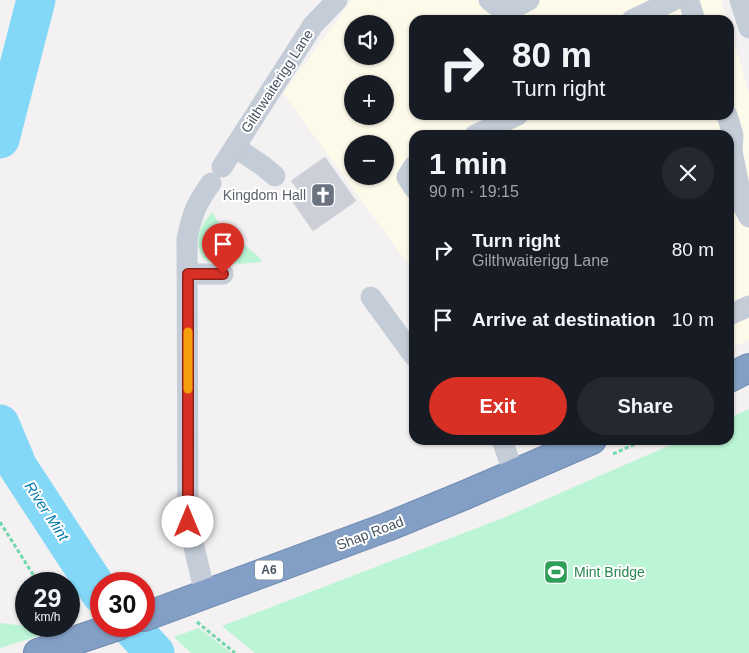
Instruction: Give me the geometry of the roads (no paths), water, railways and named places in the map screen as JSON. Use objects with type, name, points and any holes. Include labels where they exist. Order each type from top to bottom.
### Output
[{"type":"highway","points":[[734,376],[749,368]]},
{"type":"highway","name":"Shap Road","points":[[155,612],[387,527],[581,445]]},
{"type":"highway","points":[[38,653],[90,636]]},
{"type":"street","name":"Gilthwaiterigg Lane","points":[[205,593],[188,522],[187,240],[191,218],[200,199],[313,25],[337,0]]},
{"type":"street","points":[[489,0],[498,6],[514,8],[529,0]]},
{"type":"street","points":[[642,15],[674,0]]},
{"type":"street","points":[[686,0],[689,2],[693,15]]},
{"type":"street","points":[[740,0],[749,28]]},
{"type":"street","points":[[486,130],[507,120]]},
{"type":"street","points":[[235,147],[264,166],[275,176]]},
{"type":"street","points":[[734,165],[747,209]]},
{"type":"street","points":[[188,274],[223,274]]},
{"type":"street","points":[[371,297],[409,349]]},
{"type":"street","points":[[734,314],[749,306]]},
{"type":"street","points":[[504,445],[514,474]]},
{"type":"waterway","name":"River Mint","points":[[0,139],[36,0]]},
{"type":"waterway","name":"River Mint","points":[[0,424],[18,467],[90,577]]},
{"type":"waterway","name":"River Mint","points":[[140,637],[155,653]]},
{"type":"place","name":"Kingdom Hall","points":[[323,195]]},
{"type":"place","name":"Mint Bridge","points":[[556,572]]}]
